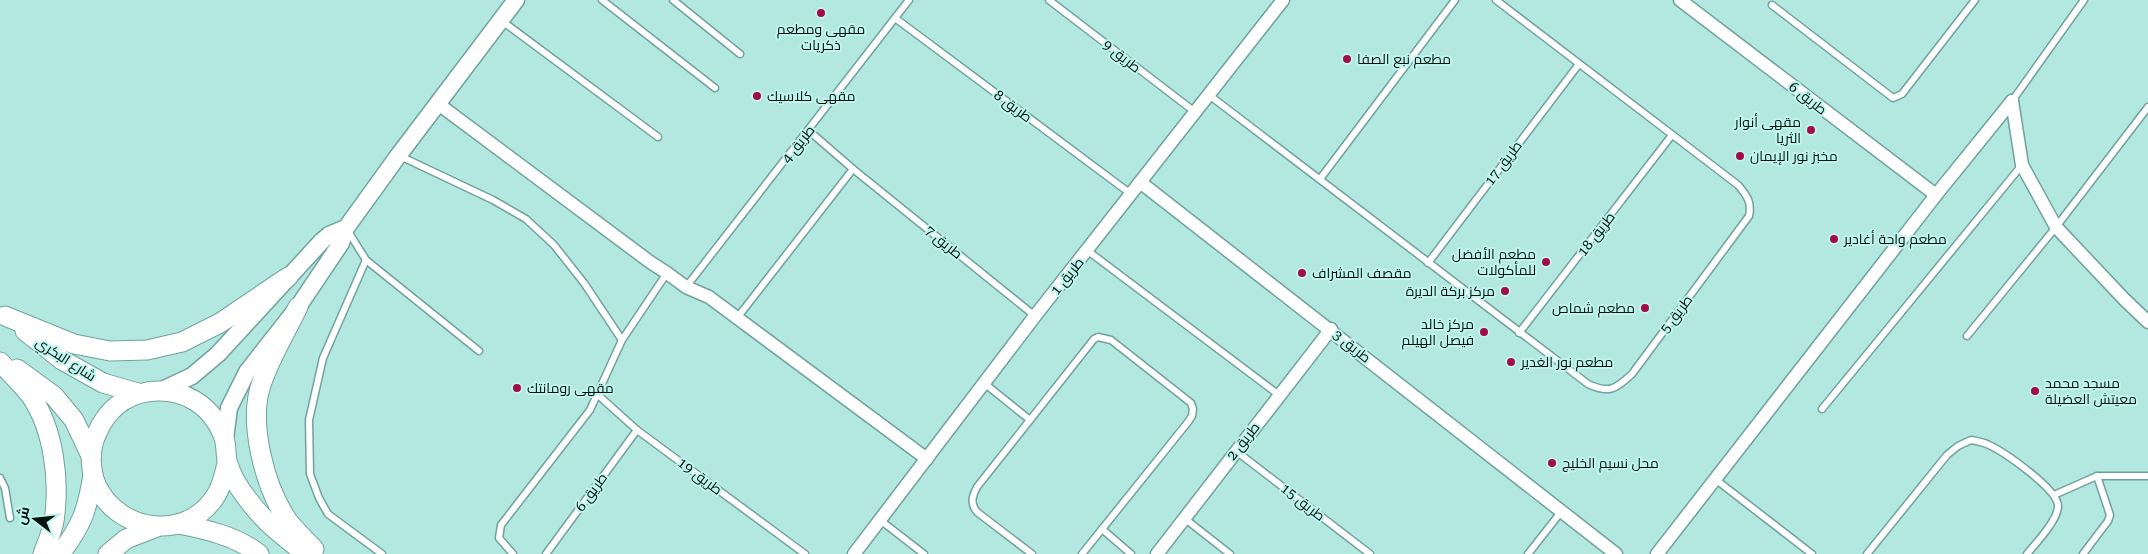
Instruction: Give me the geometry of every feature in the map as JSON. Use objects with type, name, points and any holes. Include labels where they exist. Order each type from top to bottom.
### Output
[{"type":"main road","points":[[2,314],[74,344],[110,351],[147,350],[182,342],[220,323],[288,277]]},
{"type":"main road","points":[[298,307],[261,384],[258,408],[258,449],[271,486],[288,520],[318,554]]},
{"type":"main road","name":"شارع البكري","points":[[2,314],[62,360],[103,383],[138,394]]},
{"type":"main road","points":[[0,356],[54,396],[74,420],[92,465],[99,491],[117,511],[124,517],[140,524],[157,527]]},
{"type":"main road","points":[[0,362],[31,396],[45,424],[52,453],[56,486],[54,522],[43,554]]},
{"type":"main road","points":[[60,554],[75,535],[88,506],[95,436],[105,417],[120,403],[138,394],[162,390],[182,394],[201,404],[216,420],[225,439],[227,463],[223,483],[212,501],[197,515],[178,524],[157,527],[126,539],[108,554]]},
{"type":"main road","points":[[227,463],[244,496],[269,526],[306,554]]},
{"type":"main road","points":[[178,524],[210,530],[252,548],[259,554]]},
{"type":"street","points":[[225,439],[229,408],[246,372],[298,307],[341,243],[346,228],[437,103],[516,0]]},
{"type":"street","name":"طريق 1","points":[[854,554],[1035,316],[1283,0]]},
{"type":"street","name":"طريق 6","points":[[1680,0],[1936,195]]},
{"type":"street","points":[[1657,554],[1936,195],[2012,101]]},
{"type":"street","points":[[2012,101],[2022,164],[2056,227],[2148,322]]},
{"type":"street","points":[[437,103],[650,262],[686,287],[709,297],[927,459]]},
{"type":"street","name":"طريق 3","points":[[1140,182],[1616,554]]},
{"type":"street","points":[[162,390],[192,376],[218,354],[322,240],[329,234],[346,228]]},
{"type":"street","name":"طريق 2","points":[[1157,554],[1331,330]]},
{"type":"lane","points":[[602,0],[714,88]]},
{"type":"lane","points":[[674,0],[740,54]]},
{"type":"lane","name":"طريق 4","points":[[686,287],[909,0]]},
{"type":"lane","name":"طريق 9","points":[[1049,0],[1195,112]]},
{"type":"lane","points":[[1320,179],[1455,0]]},
{"type":"lane","name":"طريق 5","points":[[1209,95],[1588,384],[1599,389],[1610,390],[1619,386],[1632,374],[1749,216],[1751,206],[1748,198],[1738,185],[1496,0]]},
{"type":"lane","points":[[1772,5],[1893,98],[1902,94],[1975,0]]},
{"type":"lane","points":[[2012,101],[2084,0]]},
{"type":"lane","name":"طريق 8","points":[[895,18],[1131,194]]},
{"type":"lane","points":[[501,20],[658,138]]},
{"type":"lane","name":"طريق 17","points":[[1428,263],[1579,64]]},
{"type":"lane","points":[[1967,336],[2056,227],[2148,107]]},
{"type":"lane","name":"طريق 7","points":[[808,130],[852,169],[1035,316]]},
{"type":"lane","name":"طريق 18","points":[[1519,333],[1672,135]]},
{"type":"lane","points":[[398,156],[493,200],[526,219],[554,246],[584,283],[622,340]]},
{"type":"lane","points":[[1822,409],[2022,164]]},
{"type":"lane","points":[[738,318],[852,169]]},
{"type":"lane","points":[[346,228],[366,260],[479,351]]},
{"type":"lane","points":[[1088,250],[1279,395]]},
{"type":"lane","points":[[366,260],[322,358],[309,420],[310,474],[318,498],[328,514],[382,554]]},
{"type":"lane","points":[[513,554],[499,538],[501,525],[576,430],[598,395],[622,340],[667,272]]},
{"type":"lane","points":[[1032,554],[977,512],[972,506],[972,501],[977,487],[1098,336],[1111,340],[1190,404],[1193,409],[1192,416],[1188,422],[1082,554]]},
{"type":"lane","points":[[984,383],[1030,420]]},
{"type":"lane","name":"طريق 19","points":[[598,395],[637,430],[805,554]]},
{"type":"lane","name":"طريق 6","points":[[546,554],[637,430]]},
{"type":"lane","points":[[1867,554],[1947,454],[1971,440],[1991,446],[2044,482],[2054,496],[2058,505],[2055,517],[2027,554]]},
{"type":"lane","name":"طريق 15","points":[[1236,451],[1370,554]]},
{"type":"lane","points":[[2083,554],[2108,521],[2110,515],[2098,476]]},
{"type":"lane","points":[[2054,496],[2098,476],[2148,476]]},
{"type":"lane","points":[[0,478],[5,488],[10,518]]},
{"type":"lane","points":[[1715,480],[1812,554]]},
{"type":"lane","points":[[1528,554],[1561,512]]},
{"type":"lane","points":[[1184,518],[1230,554]]},
{"type":"lane","points":[[880,520],[924,554]]},
{"type":"lane","points":[[1102,529],[1131,554]]},
{"type":"place","name":"مقهى ومطعم ذكريات","points":[[821,13]]},
{"type":"place","name":"مطعم نبع الصفا","points":[[1347,59]]},
{"type":"place","name":"مقهى كلاسيك","points":[[757,96]]},
{"type":"place","name":"مقهى أنوار الثريا","points":[[1811,130]]},
{"type":"place","name":"مخبز نور الإيمان","points":[[1740,156]]},
{"type":"place","name":"مطعم واحة أغادير","points":[[1834,239]]},
{"type":"place","name":"مطعم الأفضل للمأكولات","points":[[1546,262]]},
{"type":"place","name":"مقصف المشراف","points":[[1302,273]]},
{"type":"place","name":"مركز بركة الديرة","points":[[1505,291]]},
{"type":"place","name":"مطعم شماص","points":[[1645,308]]},
{"type":"place","name":"مركز خالد فيصل الهيلم","points":[[1484,332]]},
{"type":"place","name":"مطعم نور الغدير","points":[[1511,362]]},
{"type":"place","name":"مقهى رومانتك","points":[[517,388]]},
{"type":"place","name":"مسجد محمد معيتش العضيلة","points":[[2035,391]]},
{"type":"place","name":"محل نسيم الخليج","points":[[1552,463]]}]
